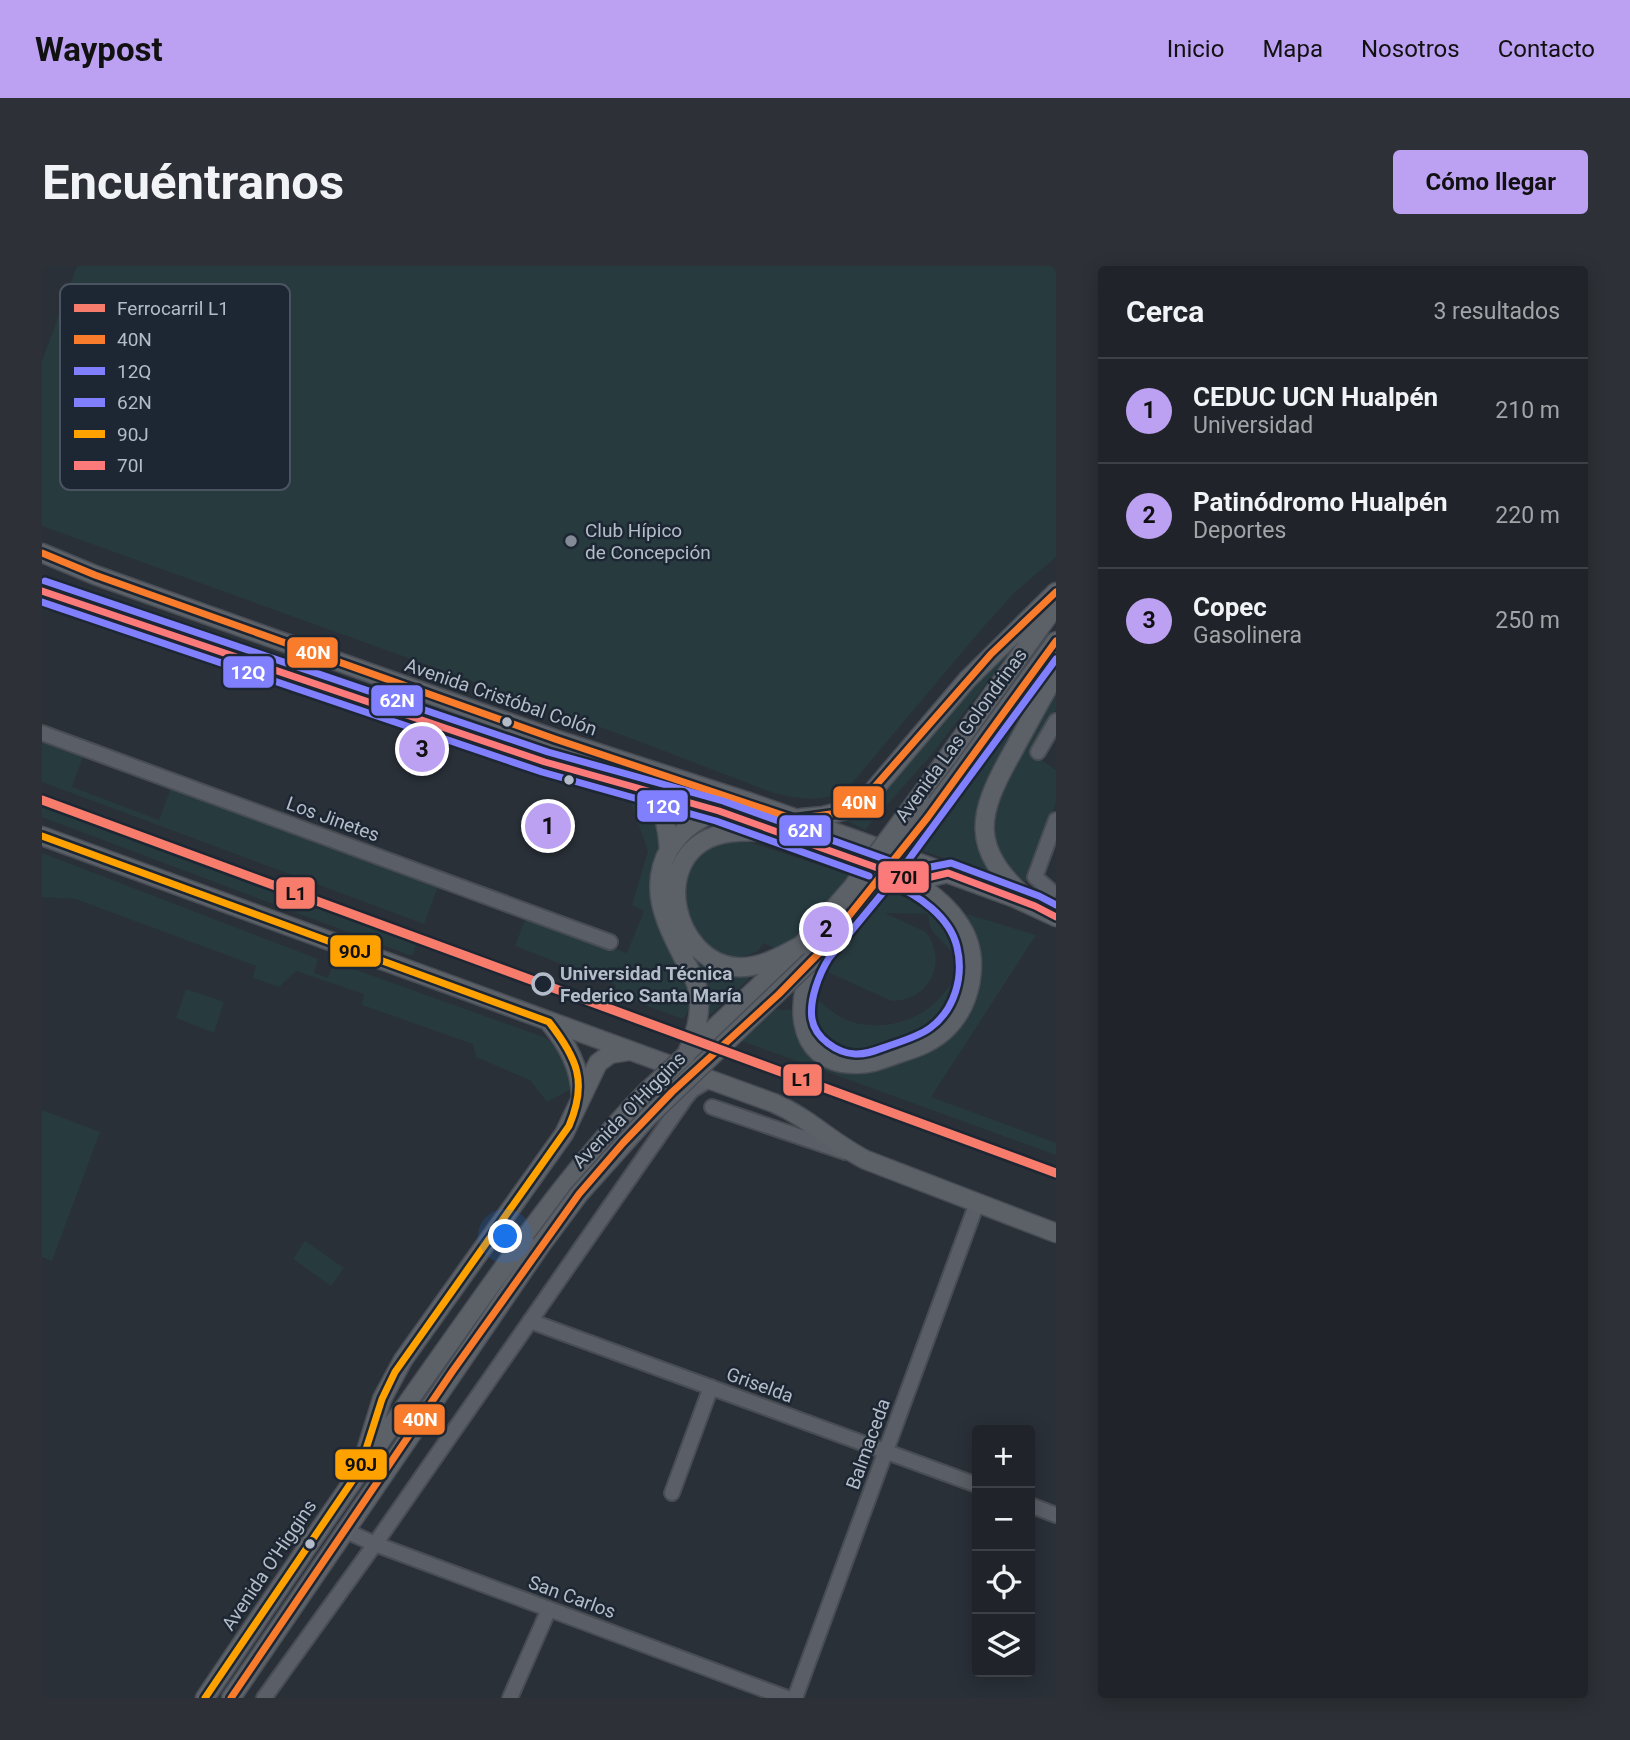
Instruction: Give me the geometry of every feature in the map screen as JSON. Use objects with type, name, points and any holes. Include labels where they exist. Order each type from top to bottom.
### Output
[{"type":"main road","name":"Avenida Cristóbal Colón","points":[[42,553],[535,732],[794,818],[1045,911]]},
{"type":"main road","points":[[42,591],[545,762],[719,811],[914,881],[950,911],[969,942],[972,963],[970,984],[963,1005],[951,1023],[926,1043],[873,1062],[856,1065],[839,1062],[822,1053],[809,1038],[801,1020],[804,988],[820,952]]},
{"type":"main road","points":[[794,818],[838,813],[864,800],[991,654],[1056,592]]},
{"type":"main road","name":"Avenida Las Golondrinas","points":[[802,945],[859,878],[944,764],[1056,605]]},
{"type":"main road","name":"Avenida Las Golondrinas","points":[[820,952],[893,864],[1056,641]]},
{"type":"main road","points":[[1045,911],[1012,884],[994,861],[985,837],[984,816],[997,779],[1056,673]]},
{"type":"main road","points":[[645,791],[661,809],[669,850]]},
{"type":"main road","points":[[686,1055],[695,1031],[699,995],[694,978],[665,920],[660,904],[660,876],[669,850],[691,825],[719,811],[762,807]]},
{"type":"main road","points":[[779,833],[726,833],[708,839],[688,856],[677,877],[677,909],[694,943],[707,956],[734,967],[763,964],[802,945]]},
{"type":"main road","points":[[42,836],[789,1109],[857,1156],[1056,1233]]},
{"type":"main road","points":[[914,881],[948,873]]},
{"type":"main road","name":"Avenida O'Higgins","points":[[231,1698],[532,1242],[561,1188],[605,1135],[802,945]]},
{"type":"main road","name":"Avenida O'Higgins","points":[[205,1698],[359,1471],[532,1242],[648,1117],[820,952]]},
{"type":"main road","points":[[549,1022],[572,1054],[580,1080],[581,1098]]},
{"type":"main road","points":[[359,1471],[382,1399],[395,1372],[564,1134],[601,1060],[610,1054],[630,1051]]},
{"type":"street","points":[[1038,752],[1056,721]]},
{"type":"street","name":"Los Jinetes","points":[[42,733],[610,942]]},
{"type":"street","points":[[1045,911],[1050,890],[1035,877],[1056,820]]},
{"type":"street","name":"Avenida O'Higgins","points":[[264,1698],[375,1544],[684,1100],[692,1090],[709,1080]]},
{"type":"street","points":[[712,1107],[857,1156]]},
{"type":"street","name":"Balmaceda","points":[[795,1698],[977,1203]]},
{"type":"street","name":"Griselda","points":[[530,1321],[972,1483]]},
{"type":"street","points":[[672,1493],[711,1387]]},
{"type":"street","points":[[1035,1507],[1056,1515]]},
{"type":"street","name":"San Carlos","points":[[344,1530],[375,1544],[788,1698]]},
{"type":"street","points":[[510,1698],[550,1609]]},
{"type":"green space","name":"Club Hípico de Concepción","points":[[77,266],[1056,266],[1056,557],[1015,592],[985,625],[847,789],[820,798],[774,793],[622,735],[42,526],[42,361],[60,312],[60,490],[290,490],[290,284],[70,284]]},
{"type":"green space","points":[[1020,640],[932,754],[865,830],[844,819],[865,809],[889,786],[980,678]]},
{"type":"green space","points":[[1052,663],[980,799],[974,832],[978,851],[990,875],[918,849]]},
{"type":"green space","points":[[1056,690],[1056,710],[1032,754],[1056,770],[1056,803],[1025,882],[1000,855],[992,835],[992,823],[998,798]]},
{"type":"green space","points":[[42,742],[83,756],[72,787],[159,820],[171,788],[438,886],[424,924],[42,782]]},
{"type":"green space","points":[[626,788],[649,806],[660,826],[661,839],[652,876],[653,894],[663,936],[689,982],[690,1006],[683,1019],[614,994],[616,985],[515,946],[526,917],[627,953],[644,911],[632,905],[648,851]]},
{"type":"green space","points":[[42,804],[417,943],[412,956],[42,817]]},
{"type":"green space","points":[[745,841],[912,895],[943,915],[955,929],[965,961],[960,994],[941,1022],[928,1034],[914,1041],[858,1054],[846,1054],[831,1047],[809,1024],[811,994],[844,1019],[869,1025],[904,1021],[926,1010],[935,1002],[954,979],[957,963],[952,952],[931,928],[928,914],[885,913],[926,932],[935,955],[932,977],[925,987],[905,999],[892,1001],[763,943],[758,951],[731,961],[707,947],[698,935],[686,906],[687,874],[693,861],[703,850],[718,843]]},
{"type":"green space","points":[[42,853],[318,959],[314,973],[328,978],[334,962],[546,1038],[566,1060],[573,1088],[547,1102],[530,1080],[476,1057],[473,1044],[362,1005],[364,994],[296,971],[279,987],[253,978],[256,966],[76,899],[42,897]]},
{"type":"green space","points":[[963,913],[1036,935],[931,1097],[1056,1143],[1056,1155],[739,1040],[774,1009],[792,1010],[802,1038],[837,1067],[937,1045],[962,1024],[982,977],[980,948]]},
{"type":"green space","points":[[695,957],[721,972],[751,977],[708,1017],[707,986]]},
{"type":"green space","points":[[186,989],[224,1002],[214,1033],[176,1018]]},
{"type":"green space","points":[[42,1110],[100,1132],[52,1261],[42,1257]]},
{"type":"green space","points":[[305,1241],[344,1268],[331,1286],[293,1259]]},
{"type":"rail line","name":"L1","points":[[42,800],[1056,1173]]},
{"type":"transit line","name":"40N","points":[[42,553],[95,575],[555,739],[794,819],[838,813],[864,799],[991,654],[1056,592]]},
{"type":"transit line","name":"62N","points":[[45,581],[548,752],[723,801],[915,870],[951,863],[1056,905]]},
{"type":"transit line","name":"70I","points":[[42,591],[545,762],[719,811],[914,881],[948,873],[1035,906],[1056,917]]},
{"type":"transit line","name":"12Q","points":[[42,602],[542,772],[716,821],[869,876]]},
{"type":"transit line","name":"40N","points":[[231,1698],[452,1372],[579,1194],[672,1092],[779,994],[820,952],[928,817],[1056,641]]},
{"type":"transit line","name":"12Q","points":[[904,866],[1056,659]]},
{"type":"transit line","name":"90J","points":[[42,836],[549,1022],[567,1047],[577,1071],[578,1096],[569,1126],[395,1372],[382,1399],[359,1471],[205,1698]]},
{"type":"transit line","name":"12Q","points":[[890,884],[922,900],[948,926],[959,958],[956,992],[946,1012],[926,1031],[873,1051],[848,1053],[828,1043],[817,1032],[811,1012],[813,996],[829,958],[890,884]]},
{"type":"place","name":"Club Hípico de Concepción","points":[[571,541]]},
{"type":"place","name":"Copec","points":[[422,749]]},
{"type":"place","name":"CEDUC UCN Hualpén","points":[[548,826]]},
{"type":"place","name":"Patinódromo Hualpén","points":[[826,929]]},
{"type":"place","name":"Universidad Técnica Federico Santa María","points":[[543,984]]}]
